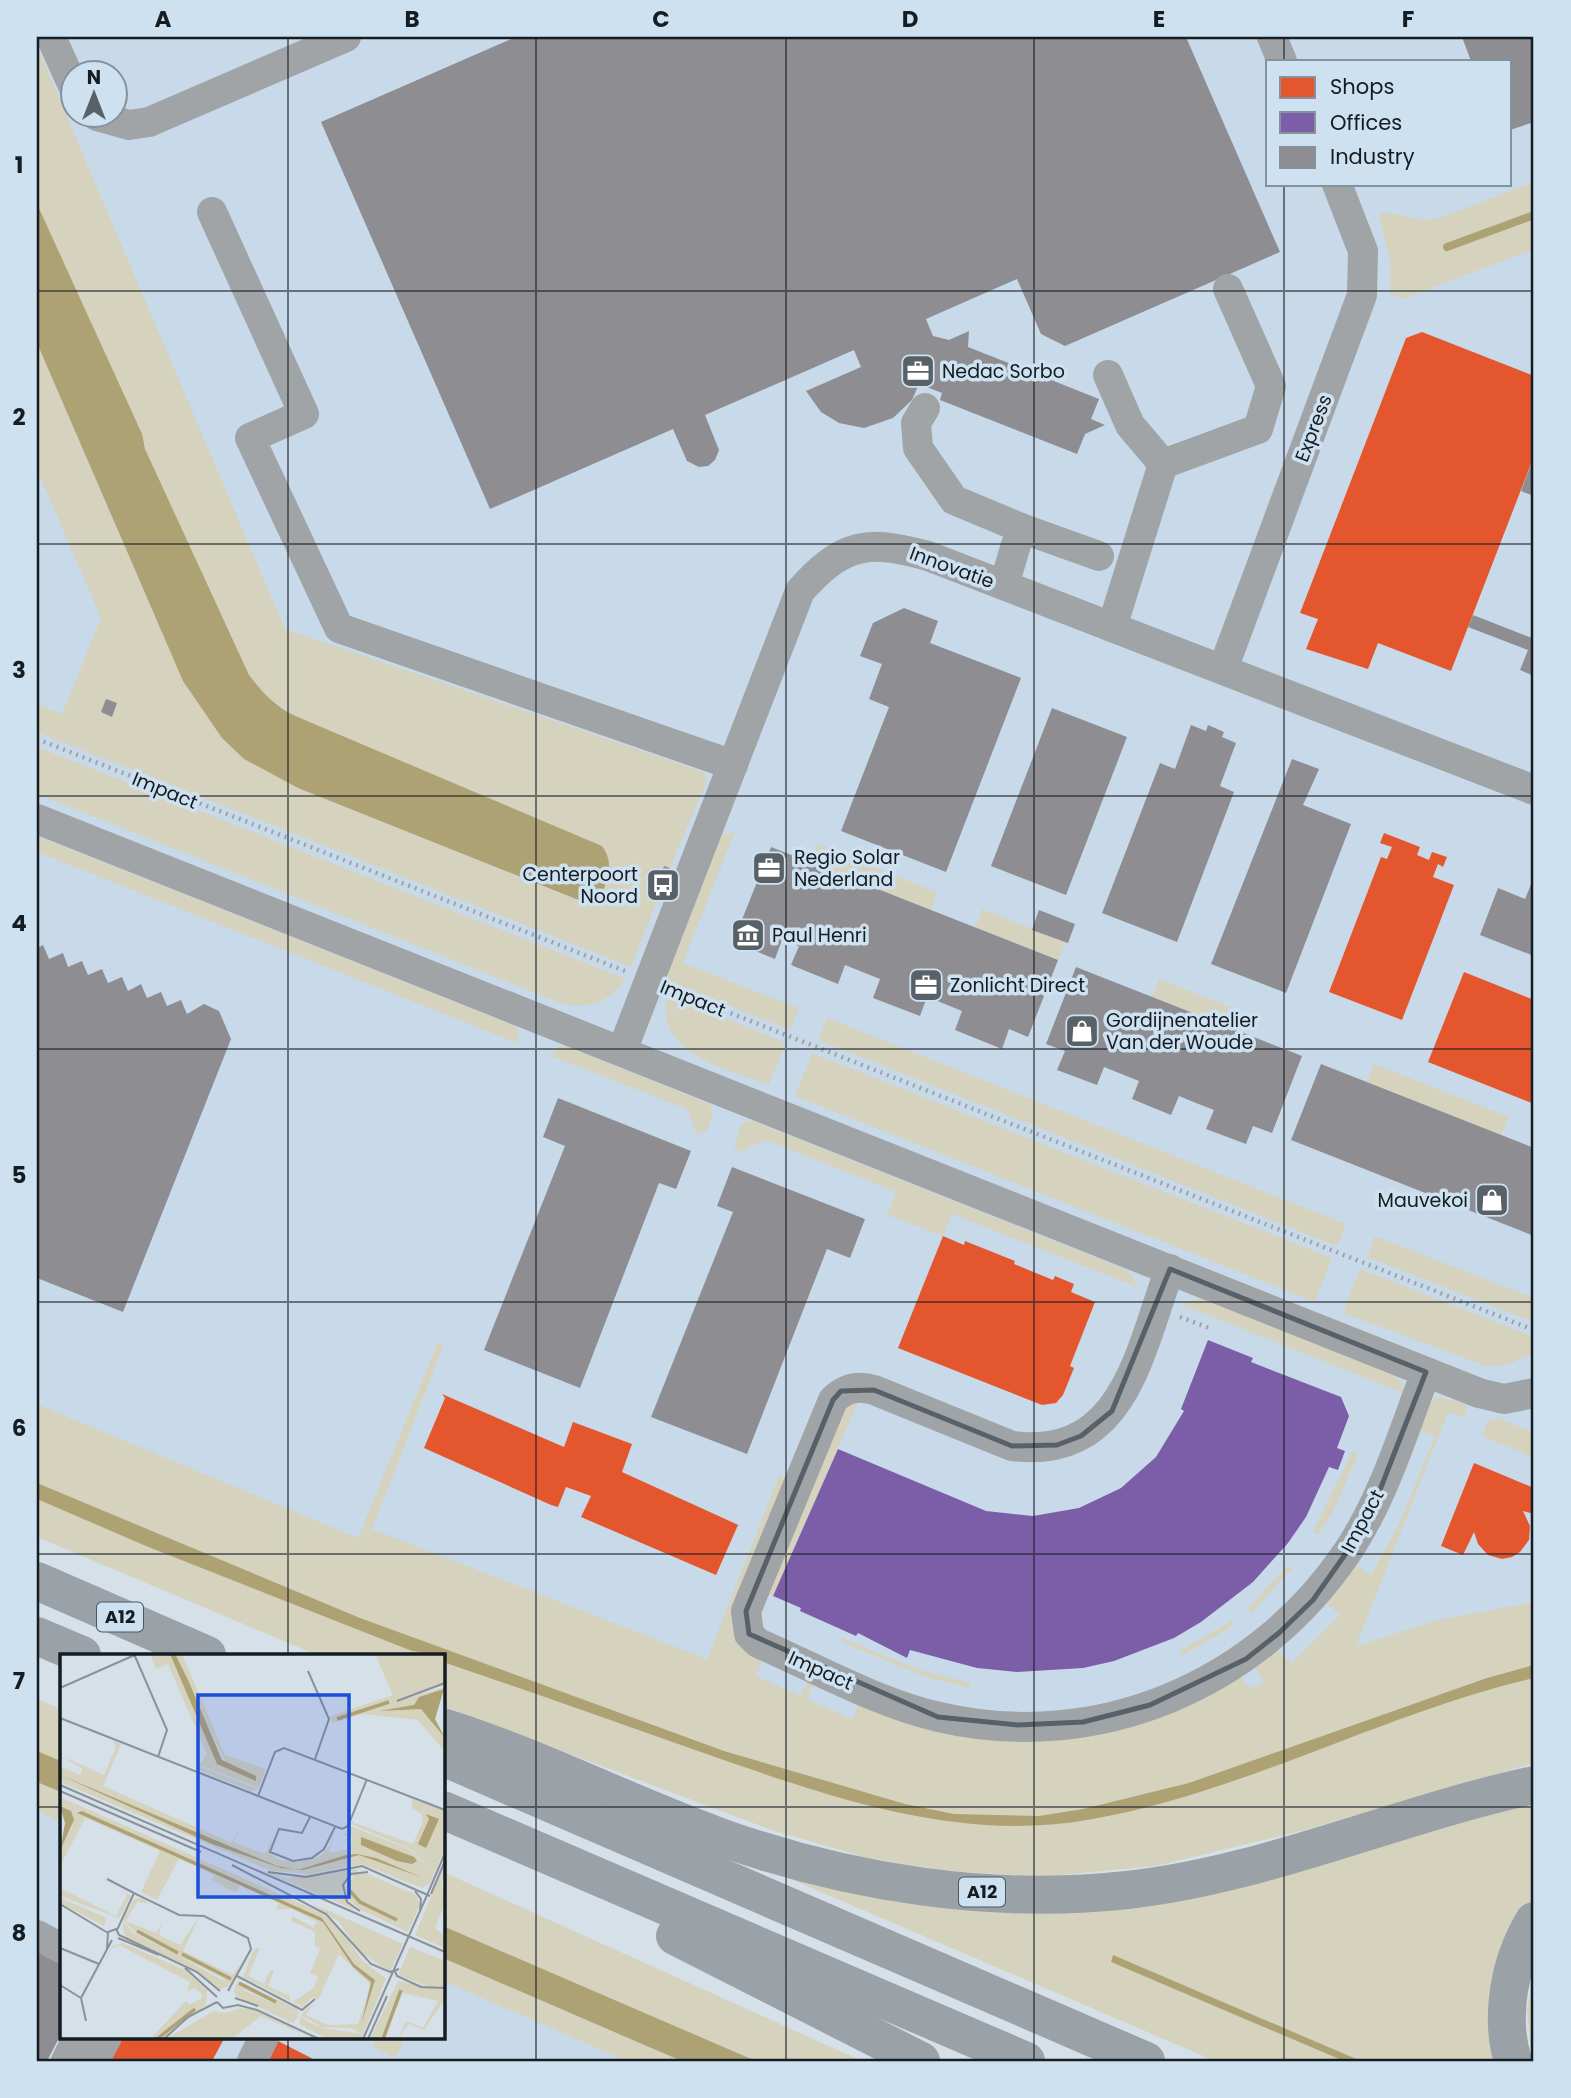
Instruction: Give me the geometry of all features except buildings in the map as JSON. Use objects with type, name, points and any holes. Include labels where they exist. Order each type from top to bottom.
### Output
[{"type":"highway","name":"A12","points":[[37,1581],[204,1654]]},
{"type":"highway","name":"A12","points":[[37,1636],[80,1654]]},
{"type":"highway","name":"A12","points":[[444,1727],[724,1838],[818,1867],[935,1888],[1033,1896],[1128,1890],[1248,1866],[1534,1785]]},
{"type":"highway","points":[[444,1757],[1146,2061]]},
{"type":"highway","points":[[444,1810],[1026,2061]]},
{"type":"highway","points":[[444,1819],[920,2061]]},
{"type":"highway","points":[[1513,2061],[1506,2012],[1523,1940],[1534,1921]]},
{"type":"street","points":[[51,37],[61,60]]},
{"type":"street","points":[[130,125],[149,122],[346,37]]},
{"type":"street","points":[[1272,37],[1283,60]]},
{"type":"street","name":"Express","points":[[1223,669],[1362,295],[1363,251],[1338,186]]},
{"type":"street","points":[[212,212],[304,414],[250,438],[339,628],[733,765]]},
{"type":"street","points":[[1163,464],[1258,429],[1271,386],[1227,289]]},
{"type":"street","points":[[1108,375],[1130,425],[1163,464]]},
{"type":"street","points":[[925,408],[916,423],[918,448],[954,500],[1099,556]]},
{"type":"street","points":[[1112,626],[1163,464]]},
{"type":"street","points":[[1004,585],[1021,528]]},
{"type":"street","name":"Innovatie","points":[[622,1051],[800,591],[825,563],[858,548],[892,546],[1004,585],[1534,790]]},
{"type":"street","points":[[37,819],[1479,1393],[1504,1399],[1534,1392]]},
{"type":"street","name":"Impact","points":[[1170,1269],[1122,1397],[1112,1411],[1081,1436],[1057,1445],[1033,1448],[1012,1446],[874,1390],[864,1387],[841,1391],[833,1400],[746,1611],[749,1634],[758,1643],[886,1699],[938,1717],[985,1724],[1083,1722],[1188,1692],[1246,1658],[1312,1600],[1349,1549],[1378,1495],[1426,1372]]},
{"type":"street","points":[[37,1935],[60,1947]]},
{"type":"street","points":[[66,2061],[78,2038]]},
{"type":"street","points":[[94,2061],[106,2038]]},
{"type":"street","points":[[252,2061],[264,2038]]},
{"type":"path","name":"Impact","points":[[37,739],[1534,1330]]},
{"type":"highlighted area","points":[[1170,1269],[1426,1372],[1378,1495],[1349,1549],[1313,1600],[1280,1632],[1246,1659],[1150,1705],[1083,1722],[1018,1725],[938,1717],[749,1634],[746,1611],[833,1400],[841,1391],[874,1390],[1012,1446],[1057,1445],[1081,1436],[1112,1411]]},
{"type":"shaded area","points":[[37,37],[1534,37],[1534,1671],[1126,1805],[37,1488]]},
{"type":"shaded area","points":[[37,46],[60,100],[60,130],[73,130],[285,629],[704,772],[707,781],[670,868],[664,866],[658,881],[664,883],[631,967],[37,732],[37,704],[62,714],[101,618],[37,470],[37,343],[157,621],[163,623],[301,789],[366,815],[290,719],[247,681],[37,225]]},
{"type":"shaded area","points":[[1534,182],[1534,249],[1403,299],[1390,294],[1390,261],[1379,215],[1384,212],[1425,220],[1439,218]]},
{"type":"shaded area","points":[[37,204],[249,675],[274,702],[293,715],[602,846],[609,865],[601,897],[593,901],[581,901],[298,788],[244,759],[222,738],[183,681],[37,343]]},
{"type":"shaded area","points":[[37,747],[626,979],[612,994],[597,1003],[580,1006],[560,1003],[37,794]]},
{"type":"shaded area","points":[[735,832],[683,963],[799,1008],[790,1030],[663,979],[719,836]]},
{"type":"shaded area","points":[[37,836],[513,1025],[518,1030],[517,1043],[37,852]]},
{"type":"shaded area","points":[[818,844],[938,893],[931,910],[811,863]]},
{"type":"shaded area","points":[[982,909],[1066,942],[1058,960],[975,928]]},
{"type":"shaded area","points":[[1159,979],[1233,1008],[1226,1027],[1152,997]]},
{"type":"shaded area","points":[[668,995],[786,1043],[769,1085],[715,1065],[682,1045],[671,1032],[666,1015]]},
{"type":"shaded area","points":[[827,1018],[1346,1224],[1337,1246],[818,1040]]},
{"type":"shaded area","points":[[559,1046],[566,1046],[710,1104],[713,1114],[707,1130],[697,1135],[687,1109],[551,1056]]},
{"type":"shaded area","points":[[812,1053],[1332,1258],[1315,1302],[795,1096]]},
{"type":"shaded area","points":[[1374,1064],[1509,1117],[1501,1135],[1367,1082]]},
{"type":"shaded area","points":[[745,1121],[753,1121],[1125,1269],[1133,1277],[1137,1287],[952,1214],[943,1236],[887,1215],[896,1192],[766,1140],[740,1152],[734,1147],[741,1125]]},
{"type":"shaded area","points":[[1375,1236],[1534,1298],[1534,1322],[1367,1257]]},
{"type":"shaded area","points":[[1360,1269],[1534,1337],[1534,1353],[1507,1365],[1486,1366],[1343,1313]]},
{"type":"shaded area","points":[[1201,1298],[1395,1376],[1402,1384],[1403,1393],[1180,1304]]},
{"type":"shaded area","points":[[438,1342],[444,1344],[372,1529],[707,1659],[779,1476],[787,1479],[737,1605],[764,1658],[756,1676],[801,1696],[809,1677],[815,1680],[807,1699],[852,1719],[860,1700],[980,1735],[1241,1676],[1249,1688],[1264,1682],[1255,1667],[1277,1648],[1291,1664],[1340,1615],[1325,1602],[1353,1563],[1371,1575],[1399,1524],[1435,1436],[1416,1429],[1426,1404],[1439,1397],[1463,1403],[1467,1409],[1464,1417],[1448,1412],[1356,1646],[1437,1620],[1534,1602],[1534,1763],[1305,1830],[1156,1866],[1048,1876],[942,1870],[868,1858],[771,1830],[444,1706],[444,1654],[315,1654],[37,1537],[37,1404],[358,1538]]},
{"type":"shaded area","points":[[860,1398],[773,1596],[767,1593],[843,1409]]},
{"type":"shaded area","points":[[1498,1418],[1534,1432],[1534,1458],[1482,1436],[1488,1421]]},
{"type":"shaded area","points":[[1352,1452],[1358,1454],[1334,1510],[1318,1535],[1313,1532]]},
{"type":"shaded area","points":[[37,1483],[360,1618],[724,1751],[905,1804],[954,1814],[1039,1816],[1083,1809],[1189,1783],[1487,1678],[1534,1665],[1534,1678],[1422,1711],[1256,1773],[1144,1808],[1087,1820],[1035,1826],[983,1825],[931,1819],[830,1795],[780,1779],[444,1662],[444,1654],[412,1651],[146,1546],[37,1499]]},
{"type":"shaded area","points":[[1288,1566],[1292,1569],[1251,1613],[1247,1609]]},
{"type":"shaded area","points":[[1231,1621],[1234,1625],[1182,1656],[1180,1651]]},
{"type":"shaded area","points":[[842,1638],[920,1670],[971,1683],[970,1688],[923,1676],[841,1642]]},
{"type":"shaded area","points":[[37,1699],[60,1709],[60,1761],[37,1751]]},
{"type":"shaded area","points":[[37,1751],[60,1761],[60,1792],[37,1782]]},
{"type":"shaded area","points":[[37,1763],[60,1774],[60,2038],[444,2038],[444,1940],[723,2061],[37,2061]]},
{"type":"shaded area","points":[[37,1782],[60,1792],[60,1822],[37,1810]]},
{"type":"shaded area","points":[[1534,1798],[1534,1898],[1524,1913],[1500,2061],[1215,2061],[651,1819],[983,1903]]},
{"type":"shaded area","points":[[444,1872],[862,2061],[756,2061],[444,1926]]},
{"type":"shaded area","points":[[444,1926],[756,2061],[682,2061],[444,1958]]},
{"type":"shaded area","points":[[1113,1955],[1361,2061],[1344,2061],[1111,1962]]},
{"type":"shaded area","points":[[444,1958],[682,2061],[627,2061],[444,1981]]},
{"type":"shaded area","points":[[1534,1971],[1534,2061],[1532,2061],[1527,2011]]},
{"type":"shaded area","points":[[376,2038],[405,2038],[395,2058],[372,2046]]},
{"type":"waterway","points":[[1447,247],[1534,215]]},
{"type":"place","name":"Nedac Sorbo","points":[[918,371]]},
{"type":"place","name":"Regio Solar Nederland","points":[[769,868]]},
{"type":"place","name":"Centerpoort Noord","points":[[663,885]]},
{"type":"place","name":"Paul Henri","points":[[748,935]]},
{"type":"place","name":"Zonlicht Direct","points":[[926,985]]},
{"type":"place","name":"Gordijnenatelier Van der Woude","points":[[1082,1031]]},
{"type":"place","name":"Mauvekoi","points":[[1492,1200]]}]
